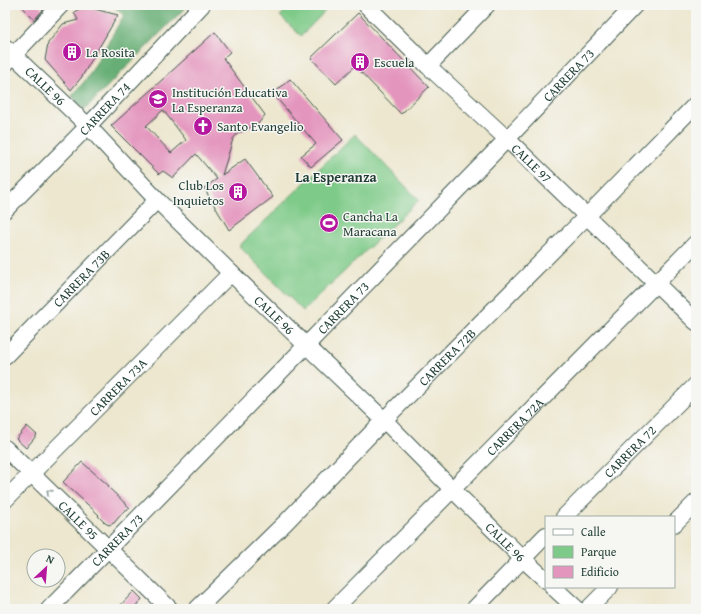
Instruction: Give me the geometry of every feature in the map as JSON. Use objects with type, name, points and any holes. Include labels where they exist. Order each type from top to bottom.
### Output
[{"type":"street","points":[[8,55],[61,5]]},
{"type":"street","name":"CARRERA 74","points":[[5,210],[88,126],[202,5]]},
{"type":"street","name":"CALLE 97","points":[[366,5],[696,322]]},
{"type":"street","points":[[428,66],[487,5]]},
{"type":"street","name":"CARRERA 73","points":[[49,609],[507,139],[635,5]]},
{"type":"street","name":"CALLE 96","points":[[8,55],[88,126],[157,200],[384,420],[452,489],[545,579]]},
{"type":"street","name":"CARRERA 72B","points":[[197,609],[286,522],[384,420],[696,104]]},
{"type":"street","name":"CARRERA 73B","points":[[5,356],[157,200]]},
{"type":"street","name":"CARRERA 72A","points":[[334,609],[696,243]]},
{"type":"street","name":"CARRERA 73A","points":[[5,500],[231,273]]},
{"type":"street","name":"CARRERA 72","points":[[565,516],[696,385]]},
{"type":"street","name":"CALLE 95","points":[[5,448],[170,609]]},
{"type":"street","points":[[675,523],[696,502]]},
{"type":"street","points":[[474,609],[545,536]]},
{"type":"street","points":[[554,588],[577,609]]},
{"type":"street","points":[[588,609],[609,588]]},
{"type":"green space","points":[[112,5],[188,5],[84,110],[72,96],[88,77],[124,15]]},
{"type":"green space","points":[[291,5],[331,5],[301,36],[280,16]]},
{"type":"green space","name":"Cancha La Maracana","points":[[355,134],[419,200],[303,311],[239,246]]},
{"type":"building","points":[[21,5],[39,5],[43,10],[34,20]]},
{"type":"building","name":"La Rosita","points":[[87,5],[94,9],[118,15],[81,78],[71,90],[45,60],[48,43],[63,24],[78,20],[74,12]]},
{"type":"building","name":"Escuela","points":[[358,13],[429,87],[401,114],[355,66],[336,84],[311,58]]},
{"type":"building","points":[[215,32],[230,52],[223,58],[265,115],[258,124],[238,133],[233,139],[222,175],[245,159],[273,197],[229,230],[204,188],[217,179],[196,154],[173,178],[163,171],[159,174],[111,126]],"holes":[[[163,110],[186,140],[171,153],[146,126]]]},
{"type":"building","points":[[290,79],[343,140],[311,167],[301,156],[316,144],[273,94]]},
{"type":"building","points":[[27,426],[37,435],[26,448],[16,439]]},
{"type":"building","points":[[82,462],[109,486],[108,487],[130,508],[124,511],[114,523],[109,525],[105,523],[98,516],[99,515],[63,482]]},
{"type":"building","points":[[134,591],[142,599],[133,609],[117,609]]},
{"type":"place","name":"La Rosita","points":[[72,52]]},
{"type":"place","name":"Escuela","points":[[360,62]]},
{"type":"place","name":"Institución Educativa La Esperanza","points":[[158,99]]},
{"type":"place","name":"Santo Evangelio","points":[[203,126]]},
{"type":"place","name":"Club Los Inquietos","points":[[238,192]]},
{"type":"place","name":"Cancha La Maracana","points":[[329,223]]},
{"type":"district","name":"La Esperanza","points":[[336,177]]}]
